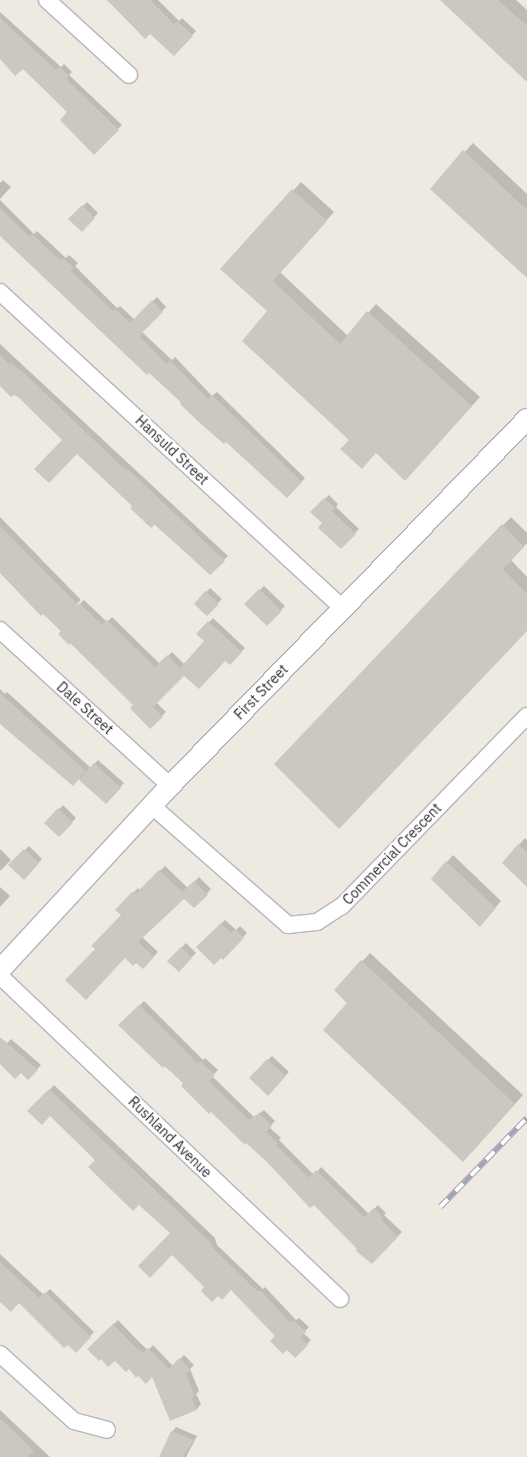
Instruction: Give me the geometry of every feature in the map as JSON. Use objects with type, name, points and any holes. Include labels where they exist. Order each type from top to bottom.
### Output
[{"type":"street","points":[[47,0],[129,75]]},
{"type":"street","name":"Hansuld Street","points":[[0,292],[343,609]]},
{"type":"street","name":"First Street","points":[[0,970],[151,805],[527,419]]},
{"type":"street","name":"Dale Street","points":[[0,630],[170,786]]},
{"type":"street","name":"Commercial Crescent","points":[[151,805],[288,925],[317,922],[342,906],[527,716]]},
{"type":"street","name":"Rushland Avenue","points":[[0,976],[340,1299]]},
{"type":"street","points":[[0,1354],[74,1421],[107,1430]]},
{"type":"building","points":[[107,0],[150,0],[174,24],[177,21],[193,36],[174,56],[150,34],[145,39]]},
{"type":"building","points":[[440,0],[498,0],[527,26],[527,82]]},
{"type":"building","points":[[0,18],[56,70],[60,67],[69,76],[66,79],[119,130],[94,155],[60,120],[67,112],[23,69],[15,76],[0,59]]},
{"type":"building","points":[[463,150],[527,210],[527,278],[430,189]]},
{"type":"building","points":[[292,189],[327,221],[273,281],[340,344],[367,311],[472,406],[405,481],[376,453],[362,469],[340,449],[349,440],[242,341],[267,311],[220,269]]},
{"type":"building","points":[[82,205],[95,218],[82,232],[68,219]]},
{"type":"building","points":[[0,208],[30,237],[32,234],[61,261],[64,258],[74,268],[71,271],[113,311],[115,309],[130,323],[152,300],[163,312],[139,336],[167,364],[170,360],[208,399],[212,395],[302,482],[287,498],[226,442],[224,444],[201,424],[180,404],[181,402],[149,373],[147,375],[0,236]]},
{"type":"building","points":[[0,355],[10,365],[12,363],[20,369],[120,465],[130,471],[225,561],[210,575],[155,524],[151,528],[130,508],[132,506],[77,454],[49,483],[34,469],[62,440],[18,397],[14,395],[11,397],[0,386]]},
{"type":"building","points":[[324,498],[335,508],[332,511],[356,534],[341,549],[318,528],[322,523],[310,512]]},
{"type":"building","points":[[502,524],[524,547],[503,569],[527,594],[527,631],[339,829],[274,764]]},
{"type":"building","points":[[0,526],[78,605],[79,603],[102,625],[107,620],[155,667],[167,655],[180,668],[204,641],[196,634],[208,621],[242,652],[230,665],[225,661],[199,689],[184,676],[153,707],[163,717],[150,729],[130,708],[133,705],[70,643],[69,645],[58,634],[61,631],[43,614],[41,616],[0,573]]},
{"type":"building","points":[[259,589],[282,611],[267,626],[244,604]]},
{"type":"building","points":[[205,591],[219,604],[207,616],[194,604]]},
{"type":"building","points":[[0,693],[86,771],[73,786],[0,724]]},
{"type":"building","points":[[94,763],[121,788],[106,804],[79,780]]},
{"type":"building","points":[[58,808],[73,823],[59,837],[44,823]]},
{"type":"building","points":[[518,844],[527,852],[527,887],[502,863]]},
{"type":"building","points":[[24,849],[39,863],[24,880],[8,865]]},
{"type":"building","points":[[446,861],[496,908],[480,927],[431,879]]},
{"type":"building","points":[[159,870],[182,892],[194,881],[208,895],[194,908],[184,899],[138,942],[154,957],[143,969],[136,963],[133,966],[125,958],[86,1000],[65,980],[95,949],[91,946],[121,915],[115,910],[132,892],[135,894]]},
{"type":"building","points":[[221,923],[231,933],[235,929],[244,938],[223,960],[221,958],[214,965],[196,947]]},
{"type":"building","points":[[181,947],[192,958],[179,972],[167,961]]},
{"type":"building","points":[[361,960],[515,1104],[463,1162],[323,1030],[347,1003],[334,990]]},
{"type":"building","points":[[139,1005],[198,1064],[200,1061],[215,1075],[209,1081],[249,1120],[259,1113],[272,1126],[266,1132],[278,1143],[276,1145],[309,1178],[316,1170],[364,1217],[374,1208],[383,1218],[381,1220],[398,1237],[372,1264],[356,1251],[357,1249],[314,1205],[310,1208],[267,1162],[246,1143],[245,1145],[211,1112],[209,1114],[181,1086],[183,1083],[165,1066],[163,1068],[118,1025]]},
{"type":"building","points":[[0,1037],[38,1070],[28,1080],[21,1073],[15,1079],[0,1064]]},
{"type":"building","points":[[267,1059],[286,1076],[268,1096],[249,1078]]},
{"type":"building","points":[[49,1089],[211,1243],[214,1249],[258,1292],[260,1290],[291,1323],[294,1321],[306,1332],[300,1338],[308,1345],[295,1358],[287,1350],[283,1354],[270,1341],[275,1336],[231,1290],[222,1300],[218,1296],[212,1302],[201,1291],[204,1287],[172,1255],[150,1278],[138,1266],[170,1233],[139,1205],[133,1211],[88,1167],[95,1160],[50,1116],[42,1125],[27,1111]]},
{"type":"building","points":[[0,1262],[39,1298],[45,1292],[91,1337],[76,1353],[68,1345],[64,1348],[19,1303],[11,1312],[0,1302]]},
{"type":"building","points":[[113,1324],[135,1347],[143,1353],[148,1348],[169,1369],[179,1358],[191,1370],[186,1374],[195,1396],[192,1398],[197,1410],[170,1421],[152,1377],[146,1384],[138,1376],[136,1378],[129,1369],[126,1372],[115,1361],[108,1367],[101,1359],[99,1361],[87,1349]]},
{"type":"building","points":[[0,1418],[34,1451],[28,1457],[0,1457]]},
{"type":"building","points":[[171,1431],[194,1440],[183,1457],[159,1457]]},
{"type":"railway","points":[[440,1207],[527,1118]]}]
